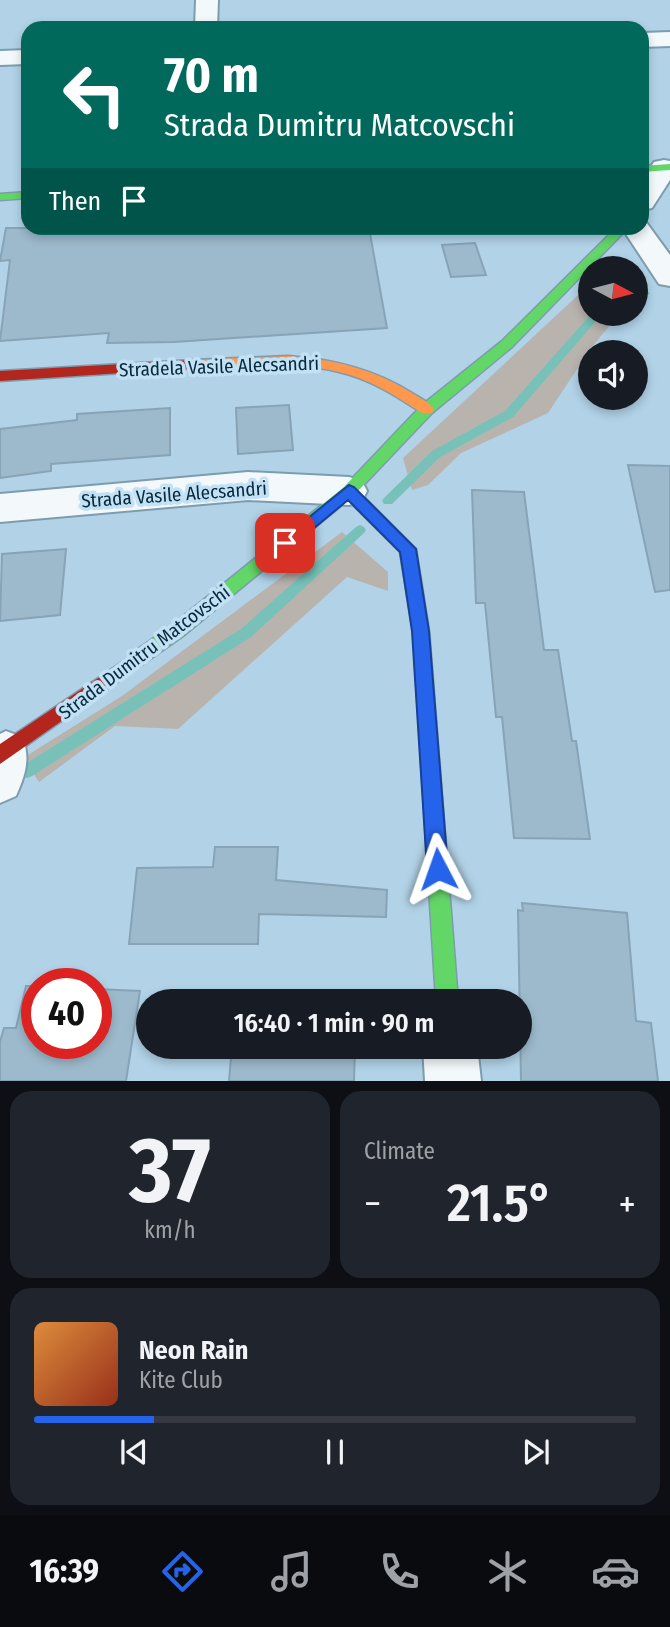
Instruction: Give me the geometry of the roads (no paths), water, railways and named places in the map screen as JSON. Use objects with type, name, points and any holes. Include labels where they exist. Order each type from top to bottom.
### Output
[{"type":"street","points":[[206,21],[207,0]]},
{"type":"street","points":[[649,40],[670,39]]},
{"type":"street","points":[[0,58],[21,57]]},
{"type":"street","points":[[649,188],[659,168]]},
{"type":"street","points":[[0,197],[21,196]]},
{"type":"street","name":"Strada Dumitru Matcovschi","points":[[2,763],[177,631],[349,491],[427,409],[507,344],[615,235]]},
{"type":"street","points":[[641,235],[670,277]]},
{"type":"street","name":"Stradela Vasile Alecsandri","points":[[0,376],[324,360],[360,369],[392,383],[427,409]]},
{"type":"street","name":"Strada Vasile Alecsandri","points":[[0,508],[248,486],[349,491]]},
{"type":"street","points":[[349,491],[408,549],[421,631],[446,989]]},
{"type":"street","points":[[451,1059],[453,1081]]},
{"type":"waterway","points":[[388,501],[436,454],[509,414],[587,326]]},
{"type":"waterway","points":[[27,771],[246,633],[360,530]]}]
